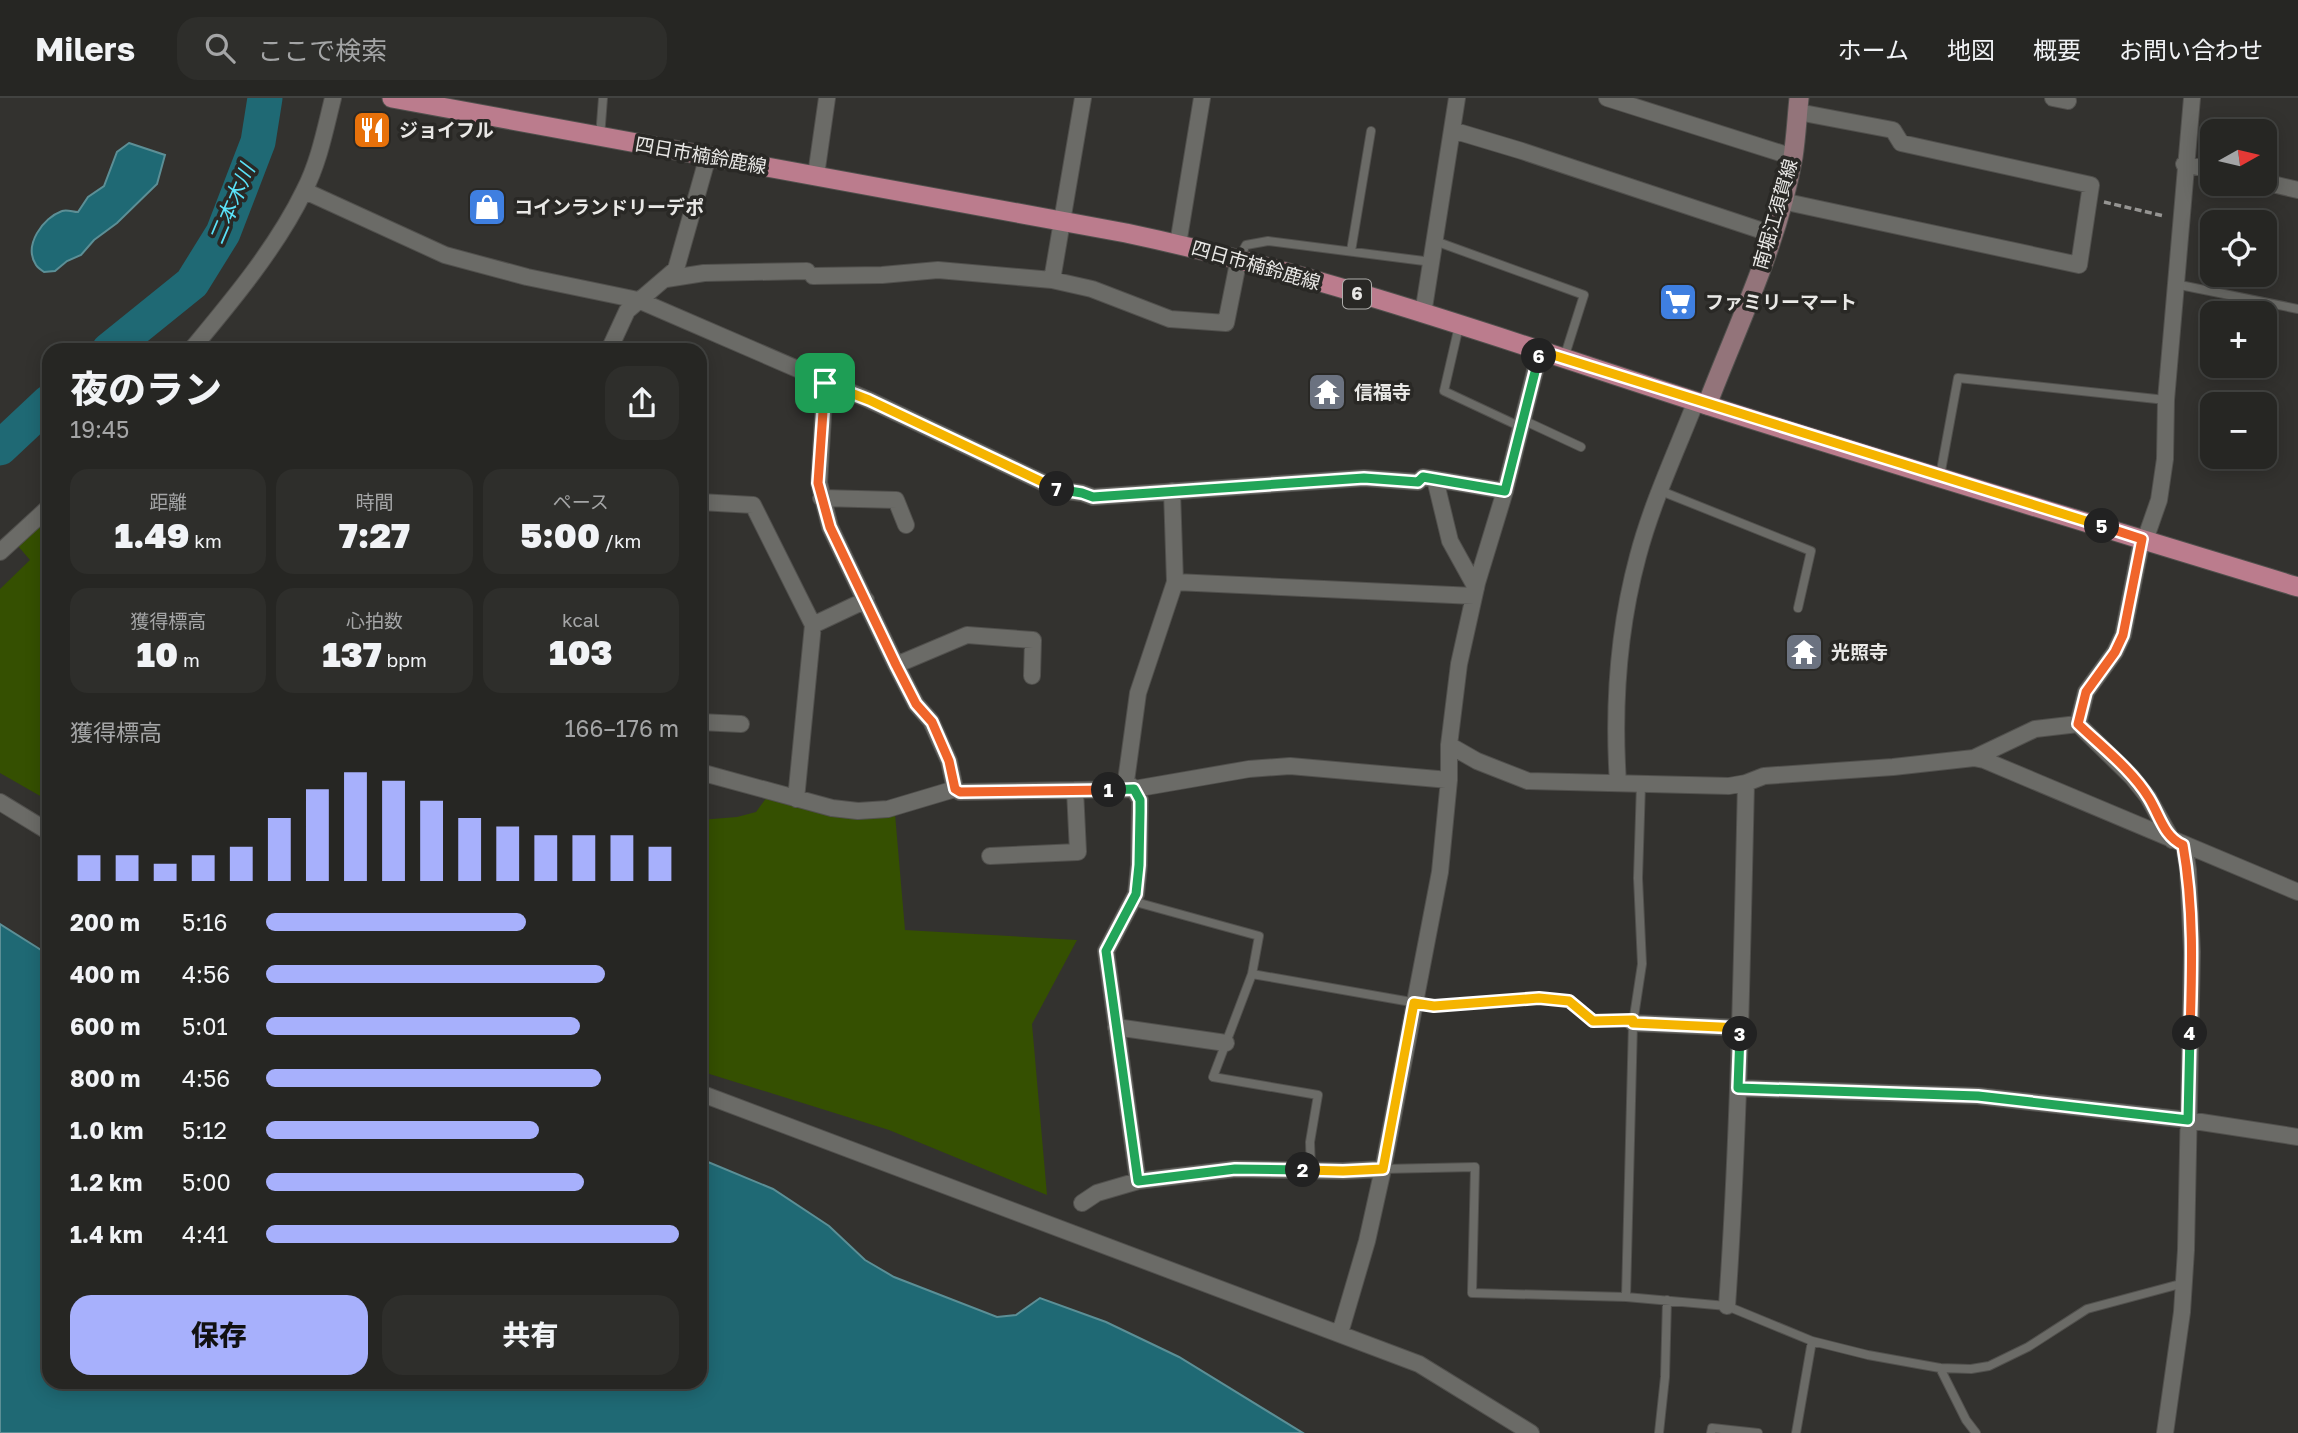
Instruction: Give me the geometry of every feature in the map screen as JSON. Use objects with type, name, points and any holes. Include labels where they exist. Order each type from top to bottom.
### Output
[{"type":"main road","name":"四日市楠鈴鹿線","points":[[392,98],[1064,221],[1239,258],[2298,587]]},
{"type":"main road","name":"南堀江須賀線","points":[[1702,403],[1761,268],[1772,234],[1793,157],[1798,105]]},
{"type":"street","points":[[197,343],[243,285],[305,191],[319,156],[333,98]]},
{"type":"street","points":[[816,175],[827,98]]},
{"type":"street","points":[[1052,280],[1083,98]]},
{"type":"street","points":[[1178,244],[1202,98]]},
{"type":"street","points":[[1423,314],[1457,98]]},
{"type":"street","points":[[1607,98],[1793,157]]},
{"type":"street","points":[[2078,724],[2086,692],[2115,652],[2123,635],[2143,539],[2159,500],[2165,459],[2166,400],[2192,98]]},
{"type":"street","points":[[1782,201],[2079,265],[2091,185],[1901,143],[1893,130],[1798,105]]},
{"type":"street","points":[[1452,130],[1522,150],[1772,234]]},
{"type":"street","points":[[612,343],[626,311],[676,269],[708,156]]},
{"type":"street","points":[[2185,164],[2200,167]]},
{"type":"street","points":[[2277,186],[2298,190]]},
{"type":"street","points":[[305,191],[445,256],[527,277],[638,300],[880,405],[1059,490],[1093,497],[1364,478],[1418,482],[1423,477],[1505,491]]},
{"type":"street","points":[[666,279],[704,273],[882,275],[938,270],[1052,280],[1092,289],[1170,319],[1226,323],[1239,258]]},
{"type":"street","points":[[1340,1333],[1367,1241],[1383,1169],[1440,872],[1449,780],[1449,745],[1459,664],[1475,592],[1505,491],[1540,351]]},
{"type":"street","points":[[825,383],[818,483],[830,527],[916,704],[932,722],[949,761],[955,789]]},
{"type":"street","points":[[1618,783],[1615,745],[1620,644],[1638,555],[1661,491],[1702,403]]},
{"type":"street","points":[[1435,479],[1450,541],[1475,592]]},
{"type":"street","points":[[1138,1181],[1106,951],[1136,894],[1140,852],[1140,800],[1126,781],[1138,693],[1175,582],[1172,491]]},
{"type":"street","points":[[821,498],[896,500],[906,525]]},
{"type":"street","points":[[707,502],[753,505],[813,625],[796,799]]},
{"type":"street","points":[[2,547],[42,520]]},
{"type":"street","points":[[1175,582],[1475,592]]},
{"type":"street","points":[[813,625],[866,600]]},
{"type":"street","points":[[896,665],[967,635],[1033,640],[1032,676]]},
{"type":"street","points":[[707,722],[741,724]]},
{"type":"street","points":[[1974,758],[2035,729],[2078,724]]},
{"type":"street","points":[[2078,724],[2132,777],[2148,797],[2178,843],[2188,870],[2192,952],[2184,1283],[2165,1433]]},
{"type":"street","points":[[1449,745],[1478,761],[1528,782],[1728,786],[1764,776],[1974,758],[2298,892]]},
{"type":"street","points":[[707,774],[832,808],[873,811],[955,789],[960,792],[1134,789],[1249,769],[1290,766],[1449,780]]},
{"type":"street","points":[[1727,1306],[1741,1028],[1746,783]]},
{"type":"street","points":[[990,856],[1078,852],[1075,790]]},
{"type":"street","points":[[0,802],[42,828]]},
{"type":"street","points":[[1633,1022],[1741,1028]]},
{"type":"street","points":[[1116,1027],[1226,1043]]},
{"type":"street","points":[[1738,1088],[1978,1096],[2188,1120],[2298,1137]]},
{"type":"street","points":[[707,1096],[1419,1364],[1531,1433]]},
{"type":"street","points":[[1082,1203],[1097,1193],[1138,1181],[1235,1169],[1383,1169]]},
{"type":"lane","points":[[600,137],[603,98]]},
{"type":"lane","points":[[1351,251],[1371,131]]},
{"type":"lane","points":[[1239,258],[1246,245],[1268,241],[1432,262]]},
{"type":"lane","points":[[1435,241],[1584,295],[1563,359]]},
{"type":"lane","points":[[2175,284],[2298,309]]},
{"type":"lane","points":[[1459,325],[1444,391],[1581,447]]},
{"type":"lane","points":[[1940,477],[1958,378],[2166,400]]},
{"type":"lane","points":[[1661,491],[1811,551],[1798,608]]},
{"type":"lane","points":[[1626,1297],[1633,1022],[1642,964],[1638,878],[1642,784]]},
{"type":"lane","points":[[1132,901],[1259,936],[1252,974],[1213,1077],[1318,1095],[1310,1142],[1311,1170]]},
{"type":"lane","points":[[1252,974],[1434,1006],[1539,998],[1569,1001],[1593,1021],[1633,1022]]},
{"type":"lane","points":[[1383,1169],[1475,1167],[1472,1293],[1626,1297],[1727,1306],[1812,1341],[1868,1355],[1940,1368],[1971,1369],[1989,1366],[2028,1347],[2087,1309],[2184,1283]]},
{"type":"lane","points":[[1658,1433],[1665,1377],[1667,1300]]},
{"type":"lane","points":[[1790,1433],[1796,1433],[1812,1341]]},
{"type":"lane","points":[[1940,1368],[1966,1420],[1976,1433]]},
{"type":"lane","points":[[1711,1433],[1712,1428],[1758,1433]]},
{"type":"path","points":[[2089,199],[2180,220]]},
{"type":"green space","points":[[42,523],[42,797],[0,773],[0,589],[30,560],[18,546]]},
{"type":"green space","points":[[767,797],[846,815],[862,817],[895,814],[905,930],[1077,940],[1032,1024],[1047,1195],[889,1130],[707,1073],[707,819],[756,812]]},
{"type":"water","points":[[129,143],[165,155],[157,184],[81,255],[67,261],[55,271],[44,272],[33,257],[32,249],[37,233],[48,220],[64,210],[78,212],[88,197],[104,186],[117,152]]},
{"type":"water","points":[[0,924],[42,951],[42,1389],[707,1389],[708,1162],[773,1189],[829,1226],[865,1260],[894,1277],[997,1317],[1016,1315],[1040,1298],[1106,1322],[1179,1357],[1303,1433],[0,1433]]},
{"type":"waterway","name":"二本木川","points":[[118,343],[192,283],[223,233],[258,142],[265,98]]},
{"type":"waterway","name":"二本木川","points":[[0,448],[42,409]]},
{"type":"place","name":"ジョイフル","points":[[372,130]]},
{"type":"place","name":"コインランドリーデポ","points":[[487,207]]},
{"type":"place","name":"ファミリーマート","points":[[1678,302]]},
{"type":"place","name":"信福寺","points":[[1327,392]]},
{"type":"place","name":"光照寺","points":[[1804,652]]},
{"type":"route","points":[[1540,351],[2142,539],[2123,635],[2115,652],[2086,692],[2078,724],[2132,777],[2148,797],[2172,840],[2183,845],[2188,870],[2192,952],[2188,1120],[1978,1096],[1738,1088],[1741,1028],[1633,1023],[1633,1020],[1593,1021],[1569,1001],[1539,998],[1434,1006],[1414,1003],[1383,1169],[1235,1169],[1138,1181],[1106,951],[1136,894],[1140,800],[1134,789],[960,792],[955,789],[949,761],[932,722],[916,704],[830,527],[818,483],[825,383],[869,400],[1059,490],[1093,497],[1364,478],[1418,482],[1423,477],[1505,491],[1540,351]]}]
